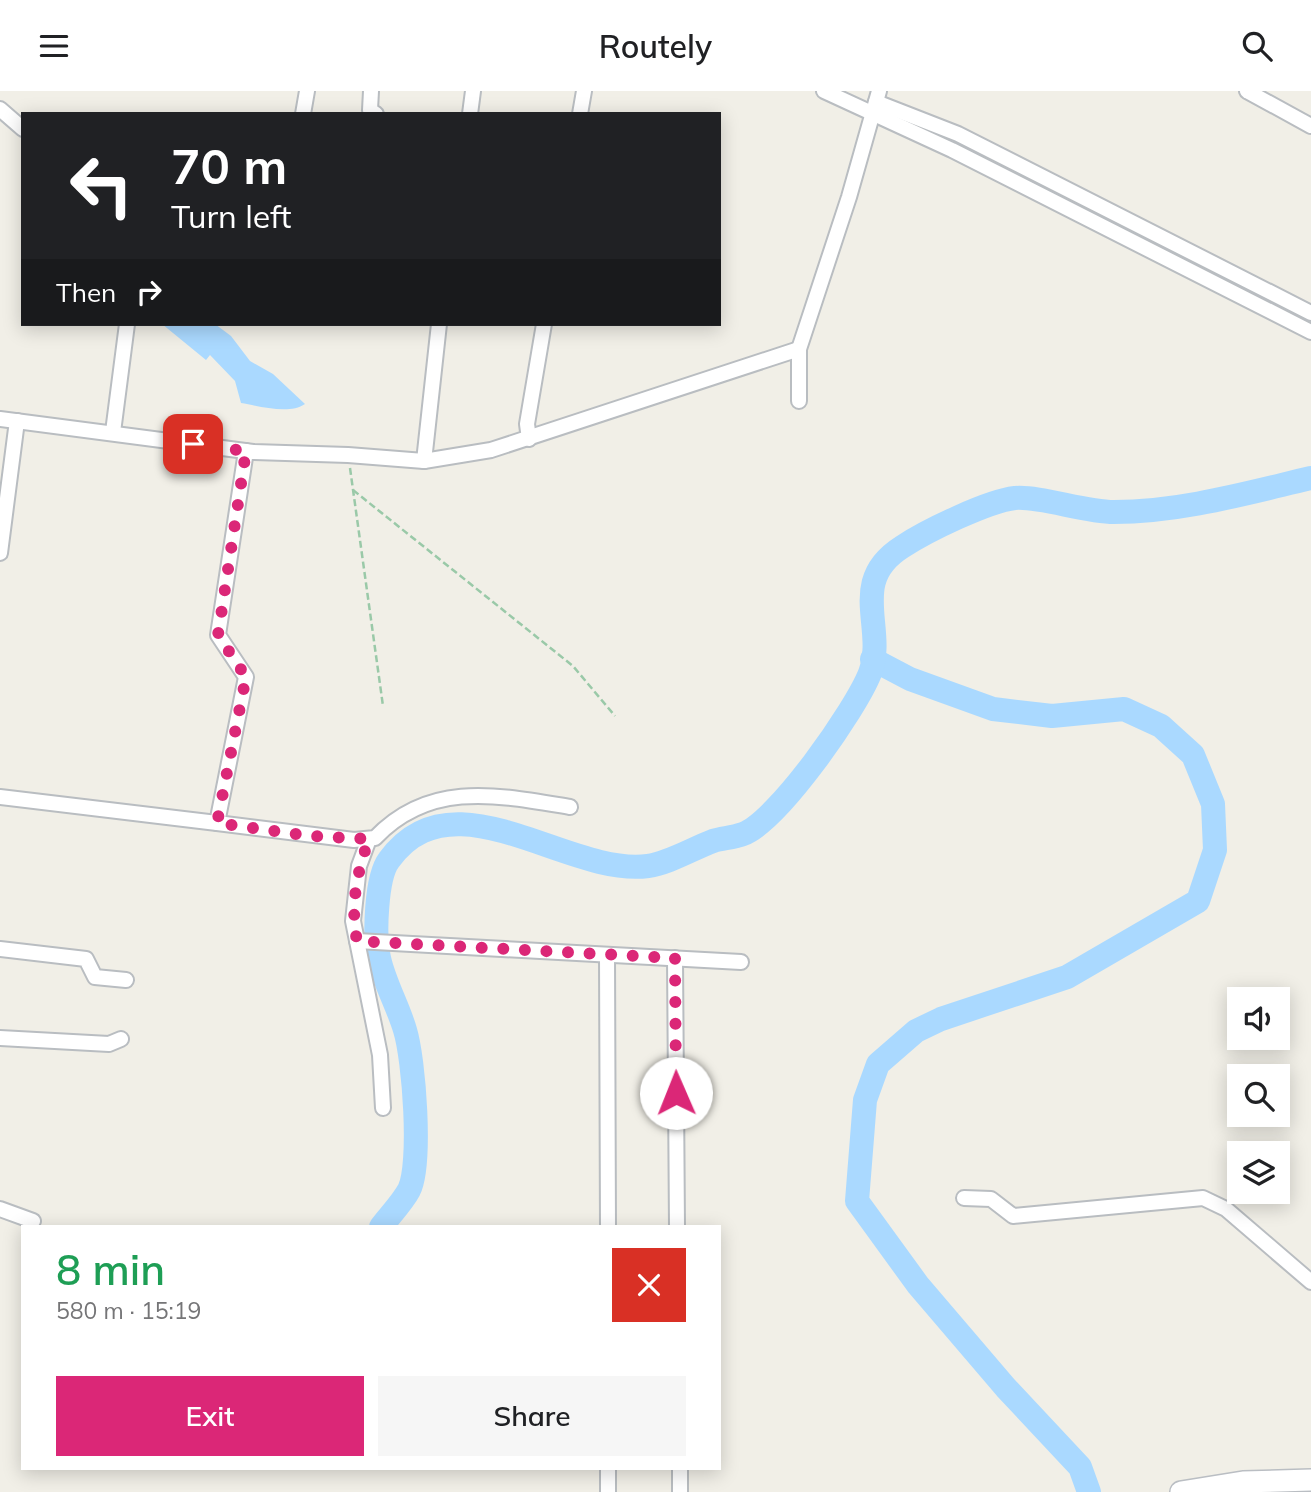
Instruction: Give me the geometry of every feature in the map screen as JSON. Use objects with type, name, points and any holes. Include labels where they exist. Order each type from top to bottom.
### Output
[{"type":"street","points":[[303,112],[307,91]]},
{"type":"street","points":[[371,91],[370,110],[373,112]]},
{"type":"street","points":[[470,112],[474,91]]},
{"type":"street","points":[[580,112],[584,91]]},
{"type":"street","points":[[824,91],[876,103],[958,134],[1311,313]]},
{"type":"street","points":[[1247,91],[1311,126]]},
{"type":"street","points":[[876,103],[952,150],[1311,332]]},
{"type":"street","points":[[799,401],[799,349],[876,103]]},
{"type":"street","points":[[0,109],[21,127]]},
{"type":"street","points":[[113,432],[127,326]]},
{"type":"street","points":[[424,461],[439,326]]},
{"type":"street","points":[[529,439],[527,424],[544,326]]},
{"type":"street","points":[[0,419],[246,451],[424,461],[492,450],[529,439],[799,349]]},
{"type":"street","points":[[0,554],[16,421]]},
{"type":"street","points":[[217,823],[246,677],[218,635],[246,451]]},
{"type":"street","points":[[0,797],[310,836],[369,839],[375,838],[392,821],[421,804],[475,794],[570,807]]},
{"type":"street","points":[[369,839],[359,866],[353,921],[380,1055],[383,1108]]},
{"type":"street","points":[[357,941],[741,962]]},
{"type":"street","points":[[0,949],[86,959],[95,977],[125,980]]},
{"type":"street","points":[[607,955],[608,1225]]},
{"type":"street","points":[[675,958],[677,1225]]},
{"type":"street","points":[[0,1038],[109,1044],[121,1039]]},
{"type":"street","points":[[964,1198],[991,1199],[1013,1216],[1203,1198],[1226,1209],[1311,1282]]},
{"type":"street","points":[[0,1209],[33,1221]]},
{"type":"street","points":[[608,1470],[608,1492]]},
{"type":"street","points":[[680,1470],[680,1492]]},
{"type":"street","points":[[1181,1492],[1243,1482],[1311,1480]]},
{"type":"path","points":[[348,455],[383,706]]},
{"type":"path","points":[[353,490],[573,666],[615,716]]},
{"type":"water","points":[[164,326],[218,326],[231,336],[250,361],[273,374],[305,404],[282,409],[241,403],[235,381],[210,355],[206,360]]},
{"type":"waterway","points":[[383,1225],[409,1190],[413,1177],[416,1136],[414,1087],[408,1044],[379,958],[377,907],[381,879],[389,860],[415,835],[445,825],[478,826],[582,857],[616,865],[648,866],[713,841],[743,834],[758,825],[795,787],[833,736],[862,690],[874,656],[872,590],[876,575],[886,561],[902,547],[957,518],[1003,500],[1025,498],[1090,510],[1139,511],[1213,501],[1311,478]]},
{"type":"waterway","points":[[872,659],[910,679],[993,709],[1052,716],[1124,709],[1161,726],[1193,755],[1213,804],[1215,850],[1198,901],[1067,977],[941,1019],[916,1031],[878,1064],[865,1100],[857,1201],[918,1285],[1006,1388],[1080,1467],[1089,1492]]},
{"type":"route","points":[[193,444],[246,451],[218,635],[246,677],[217,823],[310,836],[369,839],[359,866],[353,921],[357,941],[675,958],[676,1093]]}]
